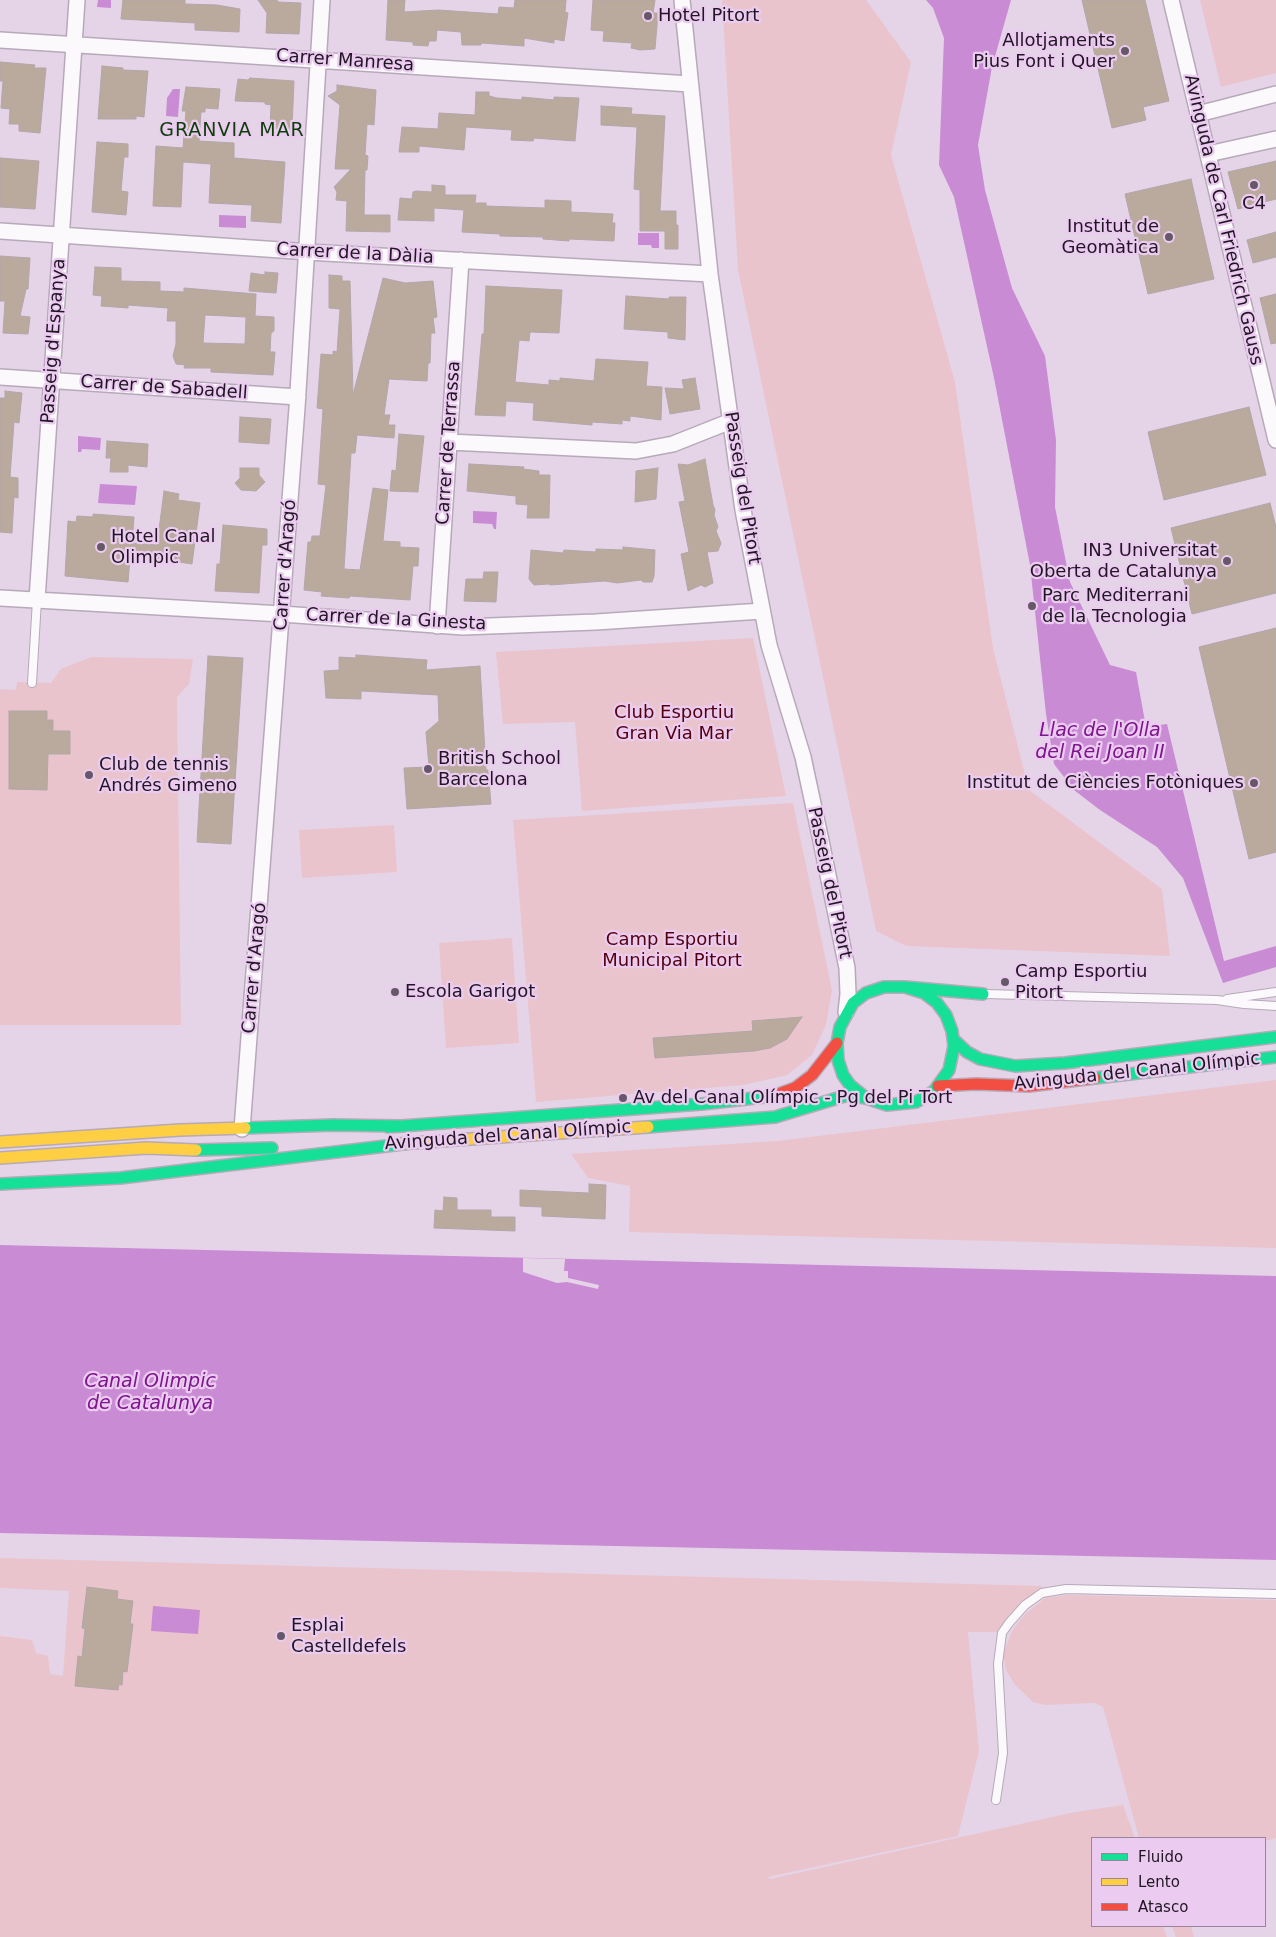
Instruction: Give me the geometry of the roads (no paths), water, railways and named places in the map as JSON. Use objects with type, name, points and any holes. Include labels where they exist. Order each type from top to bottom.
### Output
[{"type":"main road","points":[[905,987],[924,993],[937,1003],[946,1014],[954,1046],[949,1070],[934,1091],[916,1102],[887,1105],[866,1098],[850,1085],[843,1075],[838,1060],[837,1043],[840,1027],[846,1012],[853,1003],[866,993],[884,987],[905,987],[982,994]]},
{"type":"main road","points":[[949,1023],[957,1004],[982,994]]},
{"type":"main road","name":"Avinguda del Canal Olímpic","points":[[953,1039],[967,1052],[980,1059],[1015,1066],[1065,1063],[1276,1037]]},
{"type":"main road","name":"Avinguda del Canal Olímpic","points":[[146,1148],[180,1142],[336,1134],[402,1126],[702,1104],[778,1095],[795,1088],[812,1076],[837,1043]]},
{"type":"main road","name":"Avinguda del Canal Olímpic","points":[[938,1086],[976,1084],[1029,1086],[1276,1057]]},
{"type":"main road","name":"Avinguda del Canal Olímpic","points":[[0,1158],[146,1148],[237,1150],[411,1143],[775,1117],[848,1095],[866,1098]]},
{"type":"main road","points":[[0,1142],[180,1130],[333,1125],[402,1126]]},
{"type":"main road","points":[[0,1184],[120,1178],[411,1143]]},
{"type":"street","name":"Passeig d'Espanya","points":[[37,600],[76,0]]},
{"type":"street","name":"Carrer d'Aragó","points":[[242,1128],[298,397],[322,0]]},
{"type":"street","name":"Passeig del Pitort","points":[[682,0],[710,274],[743,510],[769,645],[803,757],[847,968],[848,994],[846,1012]]},
{"type":"street","name":"Avinguda de Carl Friedrich Gauss","points":[[1171,0],[1276,440]]},
{"type":"street","name":"Carrer Manresa","points":[[0,40],[690,84]]},
{"type":"street","points":[[1198,114],[1276,94]]},
{"type":"street","points":[[1208,154],[1276,139]]},
{"type":"street","name":"Carrer de la Dàlia","points":[[0,231],[710,274]]},
{"type":"street","name":"Carrer de Terrassa","points":[[437,626],[462,260]]},
{"type":"street","name":"Carrer de Sabadell","points":[[0,377],[298,397]]},
{"type":"street","points":[[449,442],[636,451],[673,444],[731,422]]},
{"type":"street","name":"Carrer de la Ginesta","points":[[0,598],[282,614],[462,627],[596,622],[762,611]]},
{"type":"street","name":"Passeig del Pitort","points":[[847,968],[858,981],[878,989]]},
{"type":"lane","name":"Passeig d'Espanya","points":[[32,683],[37,600]]},
{"type":"lane","points":[[1218,1000],[1276,992]]},
{"type":"lane","points":[[982,994],[1218,1000],[1276,1006]]},
{"type":"lane","points":[[996,1800],[1003,1753],[998,1664],[1002,1633],[1025,1605],[1042,1594],[1066,1589],[1276,1594]]},
{"type":"water","points":[[98,0],[111,0],[111,8],[97,7]]},
{"type":"water","name":"Llac de l'Olla del Rei Joan II","points":[[926,0],[1011,0],[992,67],[978,145],[985,190],[1012,288],[1045,356],[1056,440],[1055,507],[1070,582],[1110,665],[1136,672],[1146,727],[1167,724],[1224,961],[1276,946],[1276,967],[1223,983],[1183,878],[1157,847],[1100,810],[1074,790],[1054,764],[1046,714],[1030,565],[994,378],[954,197],[939,165],[944,38],[933,8]]},
{"type":"water","points":[[173,89],[180,89],[178,117],[166,116],[167,98]]},
{"type":"water","points":[[219,215],[246,216],[246,228],[219,227]]},
{"type":"water","points":[[638,233],[659,233],[659,248],[652,248],[651,245],[638,245]]},
{"type":"water","points":[[78,436],[101,438],[100,450],[82,449],[81,452],[78,452]]},
{"type":"water","points":[[100,484],[137,486],[135,505],[98,503]]},
{"type":"water","points":[[473,511],[497,512],[496,529],[494,529],[492,524],[473,523]]},
{"type":"water","name":"Canal Olimpic de Catalunya","points":[[0,1245],[1276,1276],[1276,1560],[0,1533]]},
{"type":"water","points":[[153,1606],[200,1610],[198,1634],[151,1631]]},
{"type":"place","name":"Hotel Pitort","points":[[648,16]]},
{"type":"place","name":"Allotjaments Pius Font i Quer","points":[[1125,51]]},
{"type":"place","name":"C4","points":[[1254,185]]},
{"type":"place","name":"Institut de Geomàtica","points":[[1169,237]]},
{"type":"place","name":"Hotel Canal Olimpic","points":[[101,547]]},
{"type":"place","name":"IN3 Universitat Oberta de Catalunya","points":[[1227,561]]},
{"type":"place","name":"Parc Mediterrani de la Tecnologia","points":[[1032,606]]},
{"type":"place","name":"British School Barcelona","points":[[428,769]]},
{"type":"place","name":"Club de tennis Andrés Gimeno","points":[[89,775]]},
{"type":"place","name":"Institut de Ciències Fotòniques","points":[[1254,783]]},
{"type":"place","name":"Camp Esportiu Pitort","points":[[1005,982]]},
{"type":"place","name":"Escola Garigot","points":[[395,992]]},
{"type":"place","name":"Av del Canal Olímpic - Pg del Pi Tort","points":[[623,1098]]},
{"type":"place","name":"Esplai Castelldefels","points":[[281,1636]]},
{"type":"district","name":"GRANVIA MAR","points":[[232,131]]},
{"type":"park label","name":"Club Esportiu Gran Via Mar","points":[[674,723]]},
{"type":"park label","name":"Camp Esportiu Municipal Pitort","points":[[672,950]]}]
